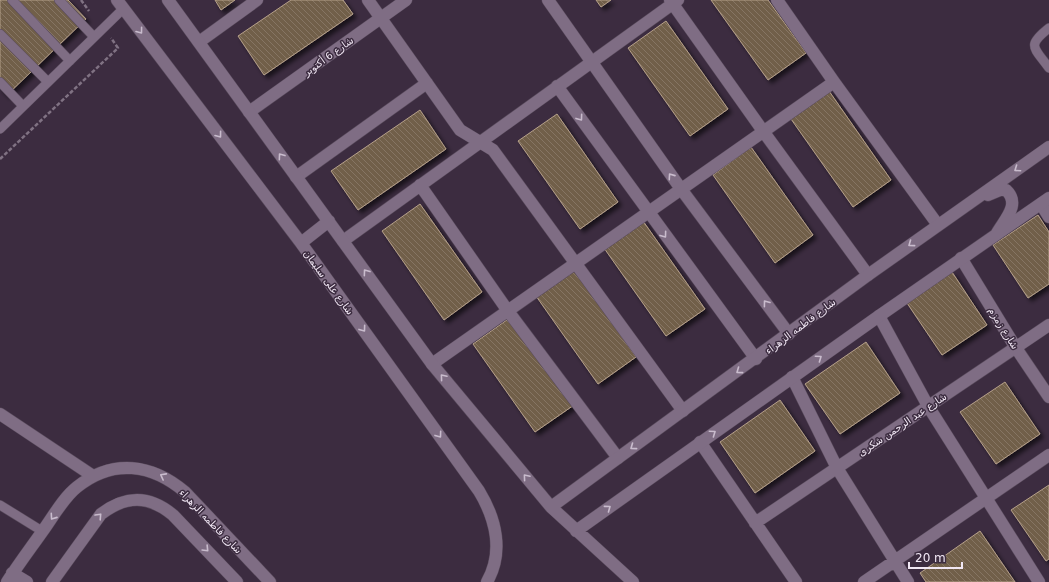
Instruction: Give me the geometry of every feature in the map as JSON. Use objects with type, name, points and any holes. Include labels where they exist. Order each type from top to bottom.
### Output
[{"type":"street","points":[[168,0],[432,364],[551,507],[632,582]]},
{"type":"street","points":[[199,42],[257,0]]},
{"type":"street","points":[[368,0],[460,130],[493,150],[574,264],[683,412]]},
{"type":"street","name":"شارع 6 أكتوبر","points":[[249,112],[406,0]]},
{"type":"street","points":[[548,0],[680,189],[789,334]]},
{"type":"street","points":[[777,0],[834,82],[938,225],[992,193],[1006,190],[1012,195],[1014,201],[1012,208],[995,236]]},
{"type":"street","points":[[343,241],[674,1],[763,132],[868,275]]},
{"type":"street","name":"شارع على سليمان","points":[[120,4],[301,243],[489,506],[497,541],[495,559],[487,582]]},
{"type":"street","points":[[432,364],[834,82]]},
{"type":"street","points":[[296,176],[427,83]]},
{"type":"street","points":[[557,86],[647,212],[756,359]]},
{"type":"street","name":"شارع فاطمه الزهراء","points":[[551,507],[756,359],[868,275],[1049,147]]},
{"type":"street","points":[[420,185],[508,310],[618,458]]},
{"type":"street","points":[[576,531],[961,258],[1045,201],[1049,217]]},
{"type":"street","points":[[301,243],[328,221]]},
{"type":"street","name":"شارع زمزم","points":[[961,258],[1016,348],[1049,397]]},
{"type":"street","points":[[879,316],[928,406],[1039,582]]},
{"type":"street","name":"شارع عبد الرحمن شكرى","points":[[755,523],[1049,325]]},
{"type":"street","points":[[792,378],[837,468],[908,582]]},
{"type":"street","points":[[0,414],[93,476]]},
{"type":"street","points":[[700,442],[796,582]]},
{"type":"street","points":[[864,582],[1049,455]]},
{"type":"street","name":"شارع فاطمه الزهراء","points":[[9,578],[42,531],[76,487],[93,476],[108,470],[125,468],[142,469],[158,473],[185,492],[270,582]]},
{"type":"street","points":[[52,582],[101,514],[111,506],[124,501],[137,499],[157,504],[174,515],[237,582]]},
{"type":"street","points":[[9,578],[27,582]]},
{"type":"lane","points":[[12,0],[70,61]]},
{"type":"lane","points":[[59,0],[94,37]]},
{"type":"lane","points":[[1,125],[23,106],[94,37],[120,4]]},
{"type":"lane","points":[[1049,28],[1036,38],[1034,45],[1049,68]]},
{"type":"lane","points":[[0,34],[48,82]]},
{"type":"lane","points":[[0,82],[23,106]]},
{"type":"lane","points":[[0,505],[42,531]]},
{"type":"building","points":[[0,0],[68,0],[86,19],[7,95],[0,88]]},
{"type":"building","points":[[215,0],[235,0],[221,10]]},
{"type":"building","points":[[291,0],[343,0],[353,14],[264,75],[238,36]]},
{"type":"building","points":[[596,0],[611,0],[601,7]]},
{"type":"building","points":[[711,0],[768,0],[806,53],[768,80]]},
{"type":"building","points":[[666,21],[728,109],[690,136],[628,48]]},
{"type":"building","points":[[829,91],[891,180],[853,207],[791,119]]},
{"type":"building","points":[[420,110],[446,149],[358,210],[331,171]]},
{"type":"building","points":[[557,114],[618,202],[580,229],[518,141]]},
{"type":"building","points":[[751,147],[813,235],[775,263],[713,175]]},
{"type":"building","points":[[420,204],[482,292],[444,320],[382,231]]},
{"type":"building","points":[[1038,215],[1049,232],[1049,284],[1028,298],[993,245]]},
{"type":"building","points":[[643,221],[705,309],[666,336],[604,248]]},
{"type":"building","points":[[574,269],[636,357],[598,384],[536,296]]},
{"type":"building","points":[[952,272],[987,325],[942,355],[907,303]]},
{"type":"building","points":[[511,317],[574,405],[535,432],[473,344]]},
{"type":"building","points":[[866,342],[900,393],[840,434],[805,384]]},
{"type":"building","points":[[1005,382],[1040,434],[996,464],[960,412]]},
{"type":"building","points":[[780,400],[815,451],[755,493],[720,442]]},
{"type":"building","points":[[1049,485],[1049,559],[1046,561],[1011,510]]},
{"type":"building","points":[[980,531],[1015,582],[926,582],[920,573]]}]
